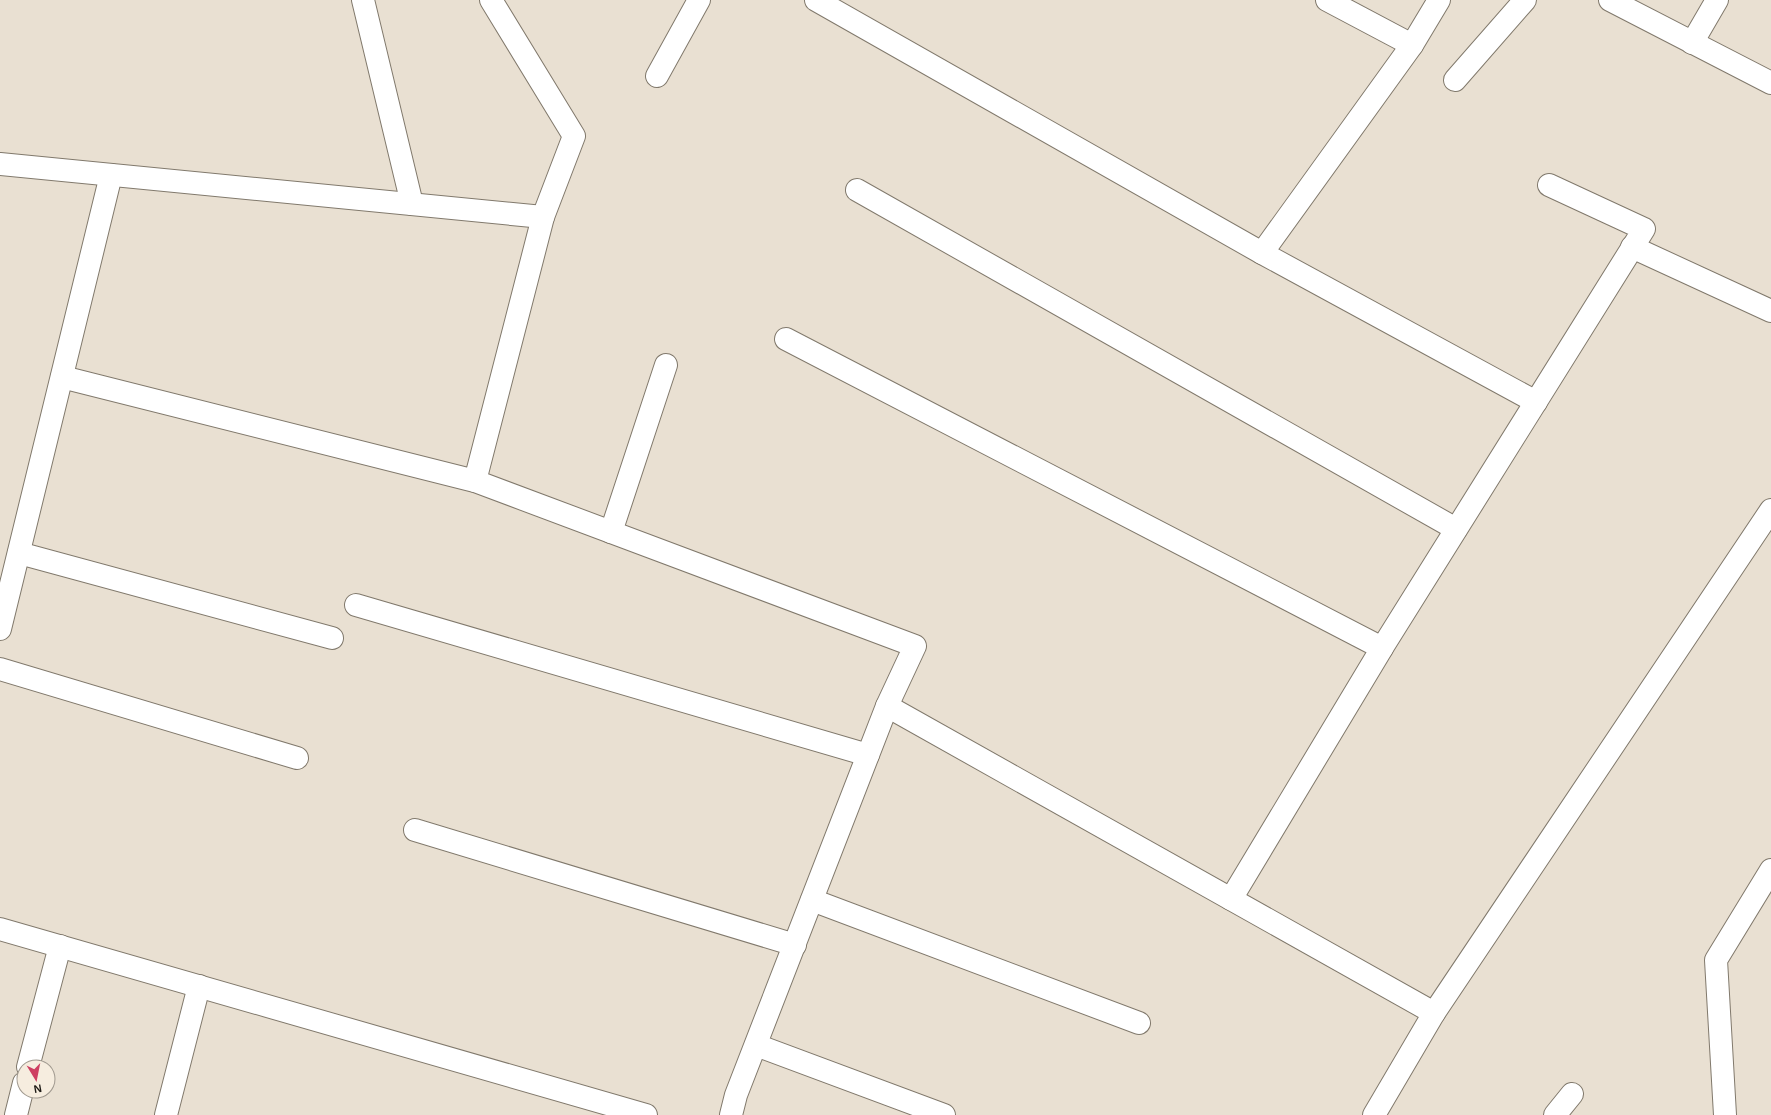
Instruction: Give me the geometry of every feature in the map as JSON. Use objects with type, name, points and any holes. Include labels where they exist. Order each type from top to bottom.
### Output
[{"type":"street","points":[[363,0],[412,204]]},
{"type":"street","points":[[474,481],[543,217],[574,136],[491,0]]},
{"type":"street","points":[[658,76],[699,0]]},
{"type":"street","points":[[816,0],[1262,253],[1536,402]]},
{"type":"street","points":[[1327,0],[1412,45]]},
{"type":"street","points":[[1262,253],[1412,45],[1439,0]]},
{"type":"street","points":[[1455,80],[1525,0]]},
{"type":"street","points":[[1610,0],[1771,84]]},
{"type":"street","points":[[1692,43],[1717,0]]},
{"type":"street","points":[[0,164],[543,217]]},
{"type":"street","points":[[0,629],[112,175]]},
{"type":"street","points":[[1231,899],[1382,648],[1644,229],[1549,186]]},
{"type":"street","points":[[857,190],[1456,529]]},
{"type":"street","points":[[1632,248],[1771,311]]},
{"type":"street","points":[[786,339],[1382,648]]},
{"type":"street","points":[[611,532],[666,364]]},
{"type":"street","points":[[62,377],[474,481],[915,646],[887,706],[756,1045],[731,1115]]},
{"type":"street","points":[[1374,1115],[1434,1013],[1771,510]]},
{"type":"street","points":[[19,553],[332,638]]},
{"type":"street","points":[[356,605],[868,755]]},
{"type":"street","points":[[0,669],[297,758]]},
{"type":"street","points":[[887,706],[1434,1013]]},
{"type":"street","points":[[415,830],[795,945]]},
{"type":"street","points":[[1725,1115],[1716,960],[1771,870]]},
{"type":"street","points":[[812,900],[1138,1023]]},
{"type":"street","points":[[0,929],[646,1115]]},
{"type":"street","points":[[30,1059],[60,946]]},
{"type":"street","points":[[166,1115],[199,986]]},
{"type":"street","points":[[756,1045],[944,1115]]},
{"type":"street","points":[[1555,1115],[1572,1094]]},
{"type":"street","points":[[16,1115],[20,1099]]}]
